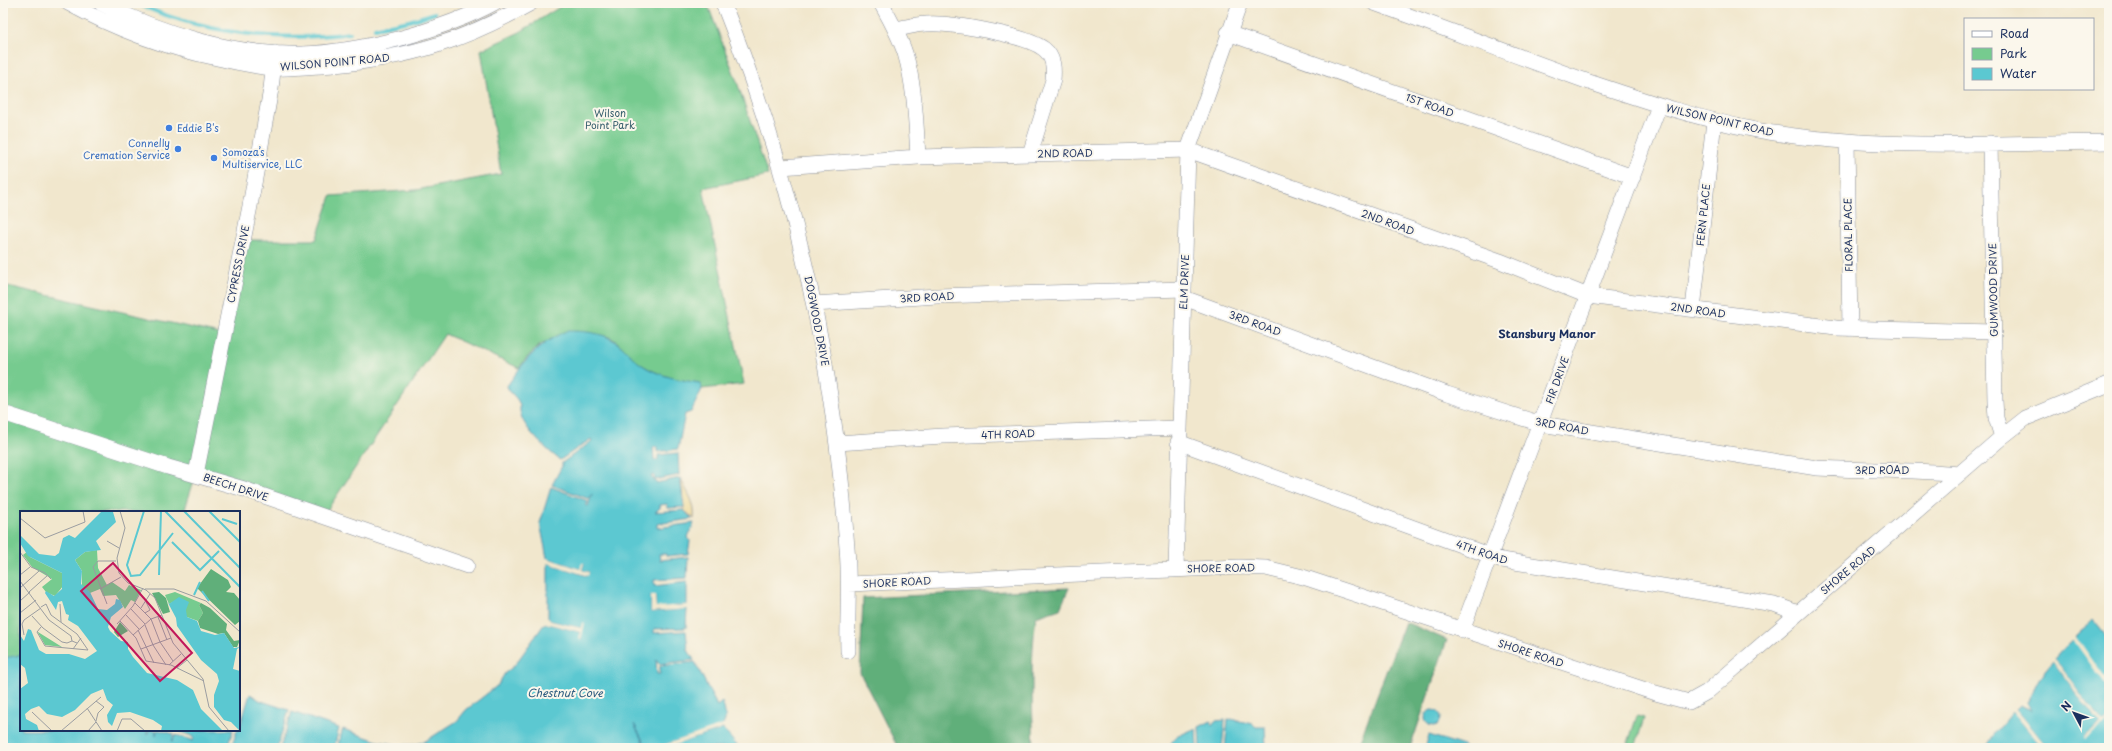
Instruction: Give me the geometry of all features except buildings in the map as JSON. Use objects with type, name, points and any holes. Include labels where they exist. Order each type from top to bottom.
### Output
[{"type":"street","name":"WILSON POINT ROAD","points":[[68,3],[106,23],[152,41],[215,58],[275,60],[327,65],[400,56],[460,38],[489,26],[531,3]]},
{"type":"street","name":"WILSON POINT ROAD","points":[[101,3],[154,26],[198,40],[275,60],[302,54],[363,48],[435,30],[494,3]]},
{"type":"street","name":"DOGWOOD DRIVE","points":[[723,3],[781,167],[799,234],[814,304],[838,443],[849,584],[848,651]]},
{"type":"street","points":[[881,3],[896,29],[905,54],[915,107],[918,157]]},
{"type":"street","name":"ELM DRIVE","points":[[1176,569],[1178,435],[1188,150],[1228,33],[1240,3]]},
{"type":"street","name":"WILSON POINT ROAD","points":[[1374,3],[1532,62],[1659,106],[1714,121],[1774,133],[1847,140],[1990,143],[2109,142]]},
{"type":"street","points":[[896,29],[925,24],[951,24],[998,34],[1044,49],[1051,58],[1054,68],[1053,80],[1030,154]]},
{"type":"street","name":"1ST ROAD","points":[[1228,33],[1632,178]]},
{"type":"street","name":"CYPRESS DRIVE","points":[[196,474],[248,212],[275,60]]},
{"type":"street","name":"FIR DRIVE","points":[[1462,630],[1513,490],[1541,424],[1659,106]]},
{"type":"street","name":"FERN PLACE","points":[[1693,309],[1714,121]]},
{"type":"street","name":"FLORAL PLACE","points":[[1847,140],[1850,329]]},
{"type":"street","name":"GUMWOOD DRIVE","points":[[1990,143],[1996,418],[2002,437]]},
{"type":"street","name":"2ND ROAD","points":[[781,167],[918,157],[1188,150],[1500,262],[1588,296],[1790,323],[1850,329],[1993,332]]},
{"type":"street","name":"3RD ROAD","points":[[814,304],[937,296],[1184,293],[1448,394],[1541,424],[1817,468],[1861,471],[1903,470],[1958,474]]},
{"type":"street","name":"SHORE ROAD","points":[[849,584],[1112,574],[1176,569],[1239,567],[1266,568],[1285,572],[1671,698],[1689,702],[1707,692],[1958,474],[2026,418],[2109,384]]},
{"type":"street","name":"BEECH DRIVE","points":[[3,413],[168,467],[196,474],[467,566]]},
{"type":"street","name":"4TH ROAD","points":[[838,443],[943,436],[1178,435],[1502,560],[1774,604],[1798,613]]},
{"type":"green space","name":"Wilson Point Park","points":[[566,3],[707,3],[736,79],[768,175],[703,188],[744,384],[702,389],[699,383],[666,376],[651,370],[632,358],[619,343],[606,336],[542,344],[519,368],[445,334],[323,516],[196,474],[184,511],[20,511],[20,659],[3,666],[3,285],[224,335],[243,240],[316,240],[331,196],[416,190],[501,174],[481,50],[520,32]]},
{"type":"green space","points":[[1069,588],[1060,609],[1036,617],[1032,666],[1034,748],[898,748],[860,673],[863,598]]},
{"type":"green space","points":[[1405,622],[1447,640],[1410,748],[1357,748]]},
{"type":"green space","points":[[1637,716],[1644,718],[1635,748],[1627,746]]},
{"type":"sand","points":[[681,479],[694,508],[694,519],[684,510]]},
{"type":"water","name":"Chestnut Cove","points":[[566,331],[585,332],[605,336],[624,348],[638,362],[659,374],[700,383],[702,389],[691,412],[685,414],[678,449],[657,452],[657,447],[653,447],[654,460],[658,460],[658,455],[678,453],[679,475],[655,480],[654,475],[651,476],[656,483],[680,478],[684,507],[668,508],[667,504],[660,505],[660,508],[655,512],[684,510],[692,519],[657,524],[657,528],[694,523],[688,537],[690,541],[688,554],[666,556],[666,554],[659,554],[660,560],[688,557],[687,578],[654,580],[654,586],[687,582],[687,605],[656,608],[655,596],[651,596],[651,612],[687,609],[686,628],[654,629],[654,633],[686,631],[688,650],[694,660],[659,664],[656,660],[657,674],[660,674],[660,666],[695,662],[717,706],[722,702],[725,712],[725,722],[721,727],[655,748],[647,748],[634,724],[646,748],[402,748],[403,745],[413,745],[424,742],[457,721],[466,710],[498,685],[505,673],[514,666],[545,623],[581,632],[581,628],[551,621],[548,618],[548,563],[587,576],[589,572],[582,570],[584,563],[580,569],[547,558],[540,523],[551,487],[588,501],[586,506],[588,506],[592,494],[589,499],[552,485],[562,466],[562,463],[592,441],[591,439],[560,460],[543,445],[527,427],[520,414],[520,406],[518,401],[509,391],[507,386],[532,354],[547,342]]},
{"type":"water","points":[[2094,621],[2109,640],[2109,748],[2048,748],[2016,709],[2020,705],[2031,710],[2027,702],[2041,675],[2053,661],[2100,725],[2084,737],[2108,722],[2107,720],[2102,723],[2055,659],[2079,633]]},
{"type":"water","points":[[20,655],[20,731],[147,731],[147,735],[149,731],[156,731],[156,736],[157,731],[164,731],[174,734],[172,742],[176,735],[192,740],[192,742],[194,737],[179,731],[233,731],[227,748],[3,748],[3,658]]},
{"type":"water","points":[[250,694],[261,701],[289,710],[277,748],[231,748],[237,731],[240,731]]},
{"type":"water","points":[[1433,710],[1439,712],[1441,718],[1439,724],[1433,726],[1427,724],[1425,718],[1427,712]]},
{"type":"water","points":[[292,712],[339,728],[334,748],[280,748]]},
{"type":"water","points":[[2013,712],[2043,748],[1986,748],[1995,733]]},
{"type":"water","points":[[1231,719],[1253,724],[1256,727],[1265,727],[1266,748],[1225,748],[1228,720]]},
{"type":"water","points":[[1225,720],[1222,748],[1200,748],[1199,727],[1211,721],[1212,725],[1215,721]]},
{"type":"water","points":[[1196,728],[1197,748],[1167,748],[1176,737]]},
{"type":"water","points":[[343,729],[377,741],[399,745],[398,748],[337,748]]},
{"type":"water","points":[[723,729],[739,748],[666,748],[670,746]]},
{"type":"water","points":[[1429,735],[1464,746],[1464,748],[1425,748]]},
{"type":"pier","points":[[547,558],[580,569],[582,563],[584,563],[582,570],[589,572],[588,576],[548,563],[548,561],[587,574],[547,560]]},
{"type":"pier","points":[[651,596],[655,596],[656,607],[687,605],[687,607],[687,609],[651,612]],"holes":[[[653,598],[655,609],[687,607],[653,610]]]},
{"type":"pier","points":[[548,618],[551,621],[581,628],[582,622],[585,623],[581,639],[579,639],[581,632],[545,623],[546,621],[550,622],[547,620]]},
{"type":"pier","points":[[2075,635],[2109,684],[2109,690],[2072,638]]},
{"type":"pier","points":[[2055,659],[2102,723],[2107,720],[2108,722],[2085,739],[2084,737],[2100,725],[2053,661]]},
{"type":"pier","points":[[2016,709],[2048,748],[2043,748],[2013,712]]},
{"type":"pier","points":[[723,725],[722,729],[666,748],[655,748]]},
{"type":"waterway","points":[[136,3],[187,22],[241,33],[296,37],[350,33]]},
{"type":"waterway","points":[[375,28],[409,21],[435,13]]},
{"type":"place","name":"Eddie B's","points":[[169,128]]},
{"type":"place","name":"Connelly Cremation Service","points":[[178,149]]},
{"type":"place","name":"Somoza’s Multiservice, LLC","points":[[214,158]]},
{"type":"district","name":"Stansbury Manor","points":[[1547,334]]}]
